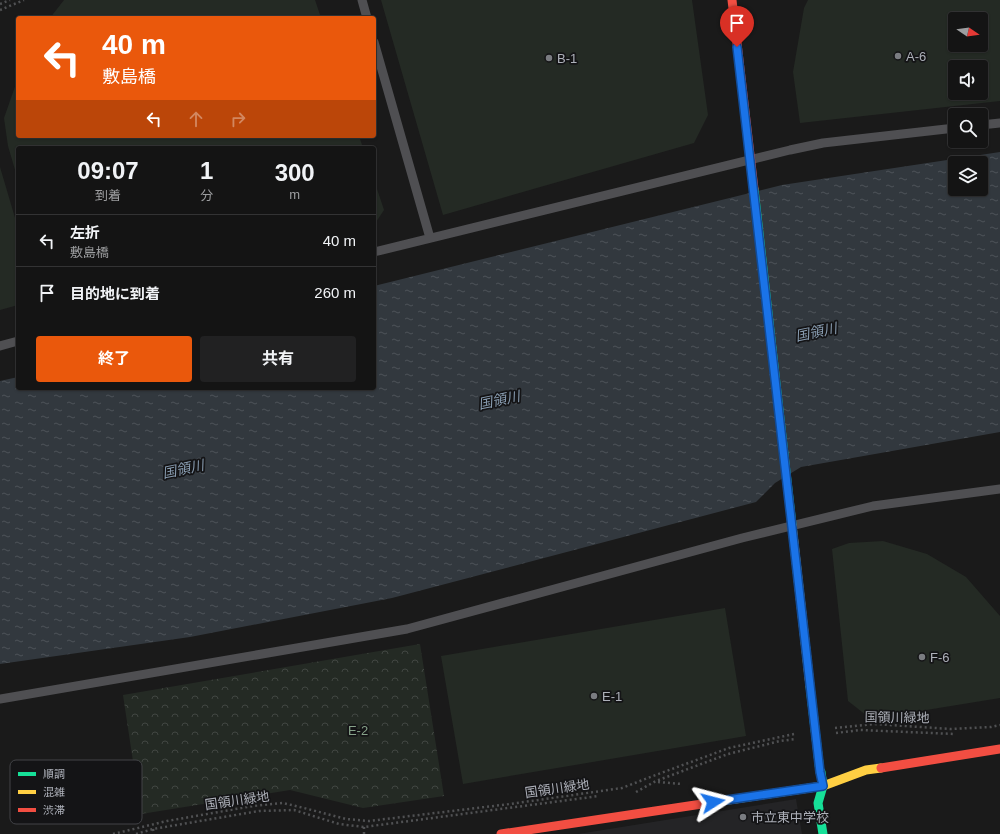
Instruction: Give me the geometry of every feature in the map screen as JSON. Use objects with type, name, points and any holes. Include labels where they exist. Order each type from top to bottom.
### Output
[{"type":"street","points":[[732,0],[820,772],[823,786],[818,803],[823,834]]},
{"type":"street","points":[[501,834],[823,786],[866,770],[1000,749]]},
{"type":"lane","points":[[362,0],[366,16]]},
{"type":"lane","points":[[376,49],[430,238]]},
{"type":"lane","points":[[988,124],[1000,123]]},
{"type":"lane","points":[[376,252],[797,148],[822,143],[948,129]]},
{"type":"lane","points":[[0,346],[16,342]]},
{"type":"lane","points":[[0,699],[408,629],[742,538],[873,506],[1000,489]]},
{"type":"path","points":[[0,4],[10,0]]},
{"type":"path","points":[[0,10],[24,0]]},
{"type":"path","name":"国領川緑地","points":[[833,728],[874,724],[951,729],[1000,725]]},
{"type":"path","points":[[986,731],[1000,728]]},
{"type":"path","points":[[831,734],[860,730],[957,734]]},
{"type":"path","name":"国領川緑地","points":[[113,834],[167,821],[260,805],[283,803],[346,820],[368,821],[510,804],[622,788],[729,748],[797,734]]},
{"type":"path","points":[[636,792],[656,782],[728,754],[780,741],[802,738]]},
{"type":"path","points":[[136,834],[153,829],[259,811],[294,810],[339,824],[364,827],[605,796]]},
{"type":"path","points":[[364,827],[364,834]]},
{"type":"path","points":[[153,829],[154,834]]},
{"type":"shaded area","name":"市立東中学校","points":[[796,799],[802,834],[578,834]]},
{"type":"green space","points":[[64,0],[315,0],[320,16],[52,16]]},
{"type":"green space","name":"B-1","points":[[381,0],[692,0],[708,115],[694,143],[443,215]]},
{"type":"green space","name":"A-6","points":[[808,0],[1000,0],[1000,101],[800,123],[793,72],[804,8]]},
{"type":"green space","points":[[16,84],[16,138],[360,138],[362,146],[16,146],[16,173],[8,146],[4,118]]},
{"type":"green space","points":[[0,167],[16,221],[16,306],[0,310]]},
{"type":"green space","points":[[376,186],[384,210],[376,222]]},
{"type":"green space","name":"F-6","points":[[883,541],[927,554],[966,577],[1000,616],[1000,698],[871,719],[848,701],[832,549],[849,543]]},
{"type":"green space","name":"E-1","points":[[725,608],[746,736],[463,784],[441,656]]},
{"type":"green space","name":"E-2","points":[[420,644],[444,796],[363,808],[290,790],[142,814],[142,760],[133,760],[123,695]]},
{"type":"water","name":"国領川","points":[[1000,152],[1000,432],[801,467],[775,483],[756,502],[392,598],[190,637],[0,664],[0,381],[16,377],[16,390],[376,390],[376,286],[782,185],[948,160],[948,196],[988,196],[988,156],[974,156]]},
{"type":"traffic: fast","points":[[754,189],[792,525]]},
{"type":"traffic: fast","points":[[810,686],[820,772]]},
{"type":"traffic: fast","points":[[821,772],[823,786],[818,803],[823,834]]},
{"type":"traffic: slow","points":[[792,525],[810,686]]},
{"type":"traffic: slow","points":[[702,804],[823,786],[866,770],[881,768]]},
{"type":"traffic: jam","points":[[732,0],[754,189]]},
{"type":"traffic: jam","points":[[881,768],[1000,749]]},
{"type":"traffic: jam","points":[[501,834],[702,804]]},
{"type":"place","name":"A-6","points":[[898,56]]},
{"type":"place","name":"B-1","points":[[549,58]]},
{"type":"place","name":"F-6","points":[[922,657]]},
{"type":"place","name":"E-1","points":[[594,696]]},
{"type":"place","name":"市立東中学校","points":[[743,817]]},
{"type":"route","points":[[713,802],[823,786],[820,772],[737,47]]}]
